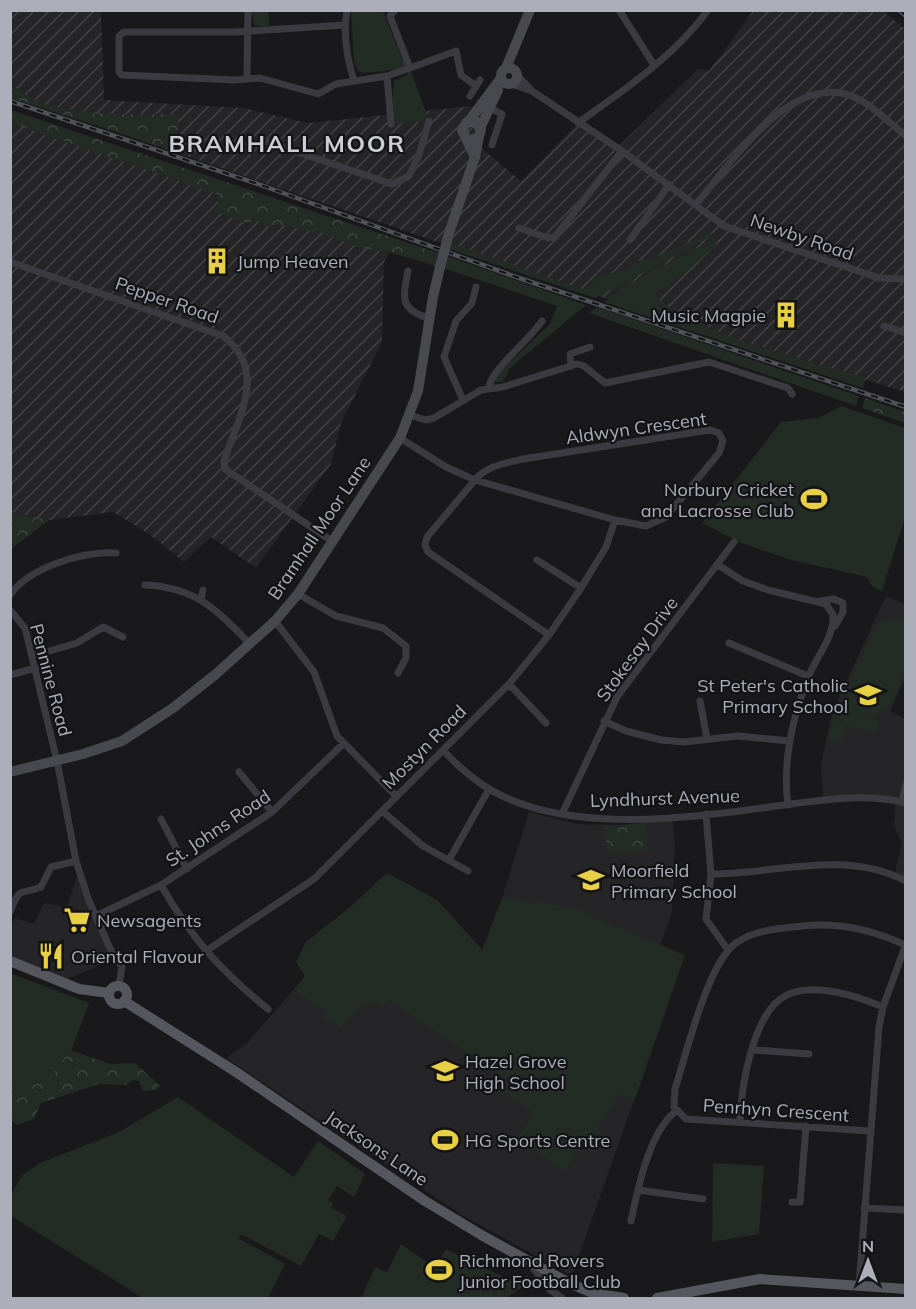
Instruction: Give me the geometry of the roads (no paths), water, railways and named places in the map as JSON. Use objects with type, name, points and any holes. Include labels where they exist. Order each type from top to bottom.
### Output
[{"type":"main road","name":"Jacksons Lane","points":[[10,961],[79,989],[110,993],[114,1002],[124,1001],[236,1072],[425,1201],[582,1288],[624,1299]]},
{"type":"main road","points":[[110,993],[112,988],[120,986],[126,991],[124,1001]]},
{"type":"main road","points":[[657,1299],[703,1288],[760,1279],[906,1288]]},
{"type":"street","points":[[247,78],[248,10]]},
{"type":"street","points":[[347,10],[345,25],[354,81]]},
{"type":"street","name":"Bramhall Moor Lane","points":[[466,139],[462,130],[486,107],[509,77],[524,23],[530,10]]},
{"type":"street","points":[[619,10],[654,65]]},
{"type":"street","points":[[578,123],[654,65],[689,33],[708,10]]},
{"type":"street","points":[[394,11],[390,17],[410,68]]},
{"type":"street","points":[[345,25],[124,32],[119,36],[119,72],[122,75],[264,78],[318,94],[336,84],[387,76],[456,51],[461,75],[478,83],[470,96]]},
{"type":"street","points":[[387,76],[391,124]]},
{"type":"street","name":"Newby Road","points":[[509,77],[622,151],[724,226],[879,278],[906,279]]},
{"type":"street","points":[[696,204],[775,116],[797,100],[814,94],[830,92],[846,94],[860,100],[906,136]]},
{"type":"street","points":[[486,107],[502,114],[492,145]]},
{"type":"street","name":"Bramhall Moor Lane","points":[[10,772],[104,748],[122,741],[182,701],[275,621],[298,594],[400,438],[409,415],[418,391],[429,318],[440,267],[475,157],[486,107]]},
{"type":"street","points":[[267,142],[392,184],[409,176],[419,155],[429,121]]},
{"type":"street","points":[[466,139],[473,140],[479,132],[476,122],[469,122]]},
{"type":"street","points":[[466,139],[475,157]]},
{"type":"street","points":[[519,228],[548,238],[555,237],[622,151]]},
{"type":"street","points":[[630,240],[669,185]]},
{"type":"street","name":"Pepper Road","points":[[10,262],[223,336],[235,345],[244,358],[249,376],[224,461],[225,469],[332,542]]},
{"type":"street","points":[[408,271],[405,301],[409,309],[429,318]]},
{"type":"street","points":[[463,400],[444,357],[456,321],[472,303],[476,287]]},
{"type":"street","points":[[489,388],[490,378],[532,336],[542,321]]},
{"type":"street","points":[[884,326],[906,333]]},
{"type":"street","points":[[571,366],[570,354],[590,347]]},
{"type":"street","points":[[409,415],[426,420],[489,388],[503,387],[571,366],[584,366],[605,383],[709,362],[788,388],[792,394]]},
{"type":"street","name":"Aldwyn Crescent","points":[[400,438],[446,467],[475,480],[615,520],[646,526],[661,521],[722,447],[719,433],[710,430],[523,459],[481,473],[475,480]]},
{"type":"street","points":[[475,480],[427,537],[425,545],[428,552],[549,635]]},
{"type":"street","name":"Mostyn Road","points":[[206,951],[314,879],[509,684],[549,635],[581,588],[606,547],[615,520]]},
{"type":"street","name":"Stokesay Drive","points":[[562,814],[604,720],[629,680],[734,542]]},
{"type":"street","points":[[10,595],[28,578],[52,566],[98,552],[116,553]]},
{"type":"street","points":[[537,560],[581,588]]},
{"type":"street","points":[[718,565],[743,581],[768,590],[826,604],[833,615],[831,634]]},
{"type":"street","points":[[145,585],[171,586],[201,599],[225,617],[249,643]]},
{"type":"street","points":[[201,599],[203,590]]},
{"type":"street","points":[[298,594],[336,616],[383,628],[395,636],[406,646],[406,658],[398,673]]},
{"type":"street","points":[[788,805],[785,776],[789,741],[808,676],[843,612],[843,603],[834,599],[818,601]]},
{"type":"street","name":"Pennine Road","points":[[10,610],[25,628],[57,761],[76,861],[113,955],[122,966],[120,986]]},
{"type":"street","points":[[275,621],[314,672],[325,699],[331,724],[343,744],[396,796]]},
{"type":"street","points":[[32,656],[77,643],[103,627],[123,637]]},
{"type":"street","points":[[729,643],[808,676]]},
{"type":"street","points":[[10,675],[36,668]]},
{"type":"street","points":[[509,684],[546,723]]},
{"type":"street","points":[[700,701],[707,738]]},
{"type":"street","points":[[604,720],[626,731],[661,740],[684,742],[738,736],[789,741]]},
{"type":"street","name":"St. Johns Road","points":[[96,916],[161,885],[272,812],[343,744]]},
{"type":"street","name":"Lyndhurst Avenue","points":[[442,750],[489,789],[518,802],[562,814],[595,818],[706,814],[839,799],[904,802]]},
{"type":"street","points":[[239,772],[272,812]]},
{"type":"street","points":[[904,802],[906,784]]},
{"type":"street","points":[[448,860],[489,789]]},
{"type":"street","points":[[382,811],[423,846],[468,871]]},
{"type":"street","points":[[706,814],[711,874],[706,919],[728,950],[737,942],[766,930],[823,924],[864,929],[905,945],[883,1007],[876,1049],[860,1286]]},
{"type":"street","points":[[160,819],[187,869]]},
{"type":"street","points":[[10,912],[17,895],[23,890],[41,887],[51,867],[76,861]]},
{"type":"street","points":[[711,874],[747,874],[792,865],[839,864],[883,872],[906,880]]},
{"type":"street","points":[[161,885],[192,935],[229,977],[268,1009]]},
{"type":"street","name":"Penrhyn Crescent","points":[[728,950],[712,978],[682,1068],[673,1099],[676,1111],[686,1119],[870,1131]]},
{"type":"street","points":[[740,1122],[742,1086],[766,1016],[778,1001],[786,995],[799,991],[823,992],[866,1000],[883,1007]]},
{"type":"street","points":[[754,1050],[809,1054]]},
{"type":"street","points":[[631,1221],[638,1190],[665,1120],[676,1111]]},
{"type":"street","points":[[792,1202],[800,1202],[806,1126]]},
{"type":"street","points":[[638,1190],[703,1199]]},
{"type":"street","points":[[864,1208],[906,1210]]},
{"type":"street","points":[[528,1260],[538,1277],[562,1299]]},
{"type":"street","points":[[694,1299],[703,1288]]},
{"type":"railway","points":[[899,10],[906,16]]},
{"type":"railway","points":[[10,101],[258,184],[519,278],[906,407]]},
{"type":"place","name":"Jump Heaven","points":[[217,261]]},
{"type":"place","name":"Music Magpie","points":[[786,315]]},
{"type":"place","name":"Norbury Cricket and Lacrosse Club","points":[[814,499]]},
{"type":"place","name":"St Peter's Catholic Primary School","points":[[868,695]]},
{"type":"place","name":"Moorfield Primary School","points":[[591,880]]},
{"type":"place","name":"Newsagents","points":[[77,920]]},
{"type":"place","name":"Oriental Flavour","points":[[51,956]]},
{"type":"place","name":"Hazel Grove High School","points":[[445,1071]]},
{"type":"place","name":"HG Sports Centre","points":[[445,1140]]},
{"type":"place","name":"Richmond Rovers Junior Football Club","points":[[439,1270]]},
{"type":"district","name":"BRAMHALL MOOR","points":[[287,143]]}]
